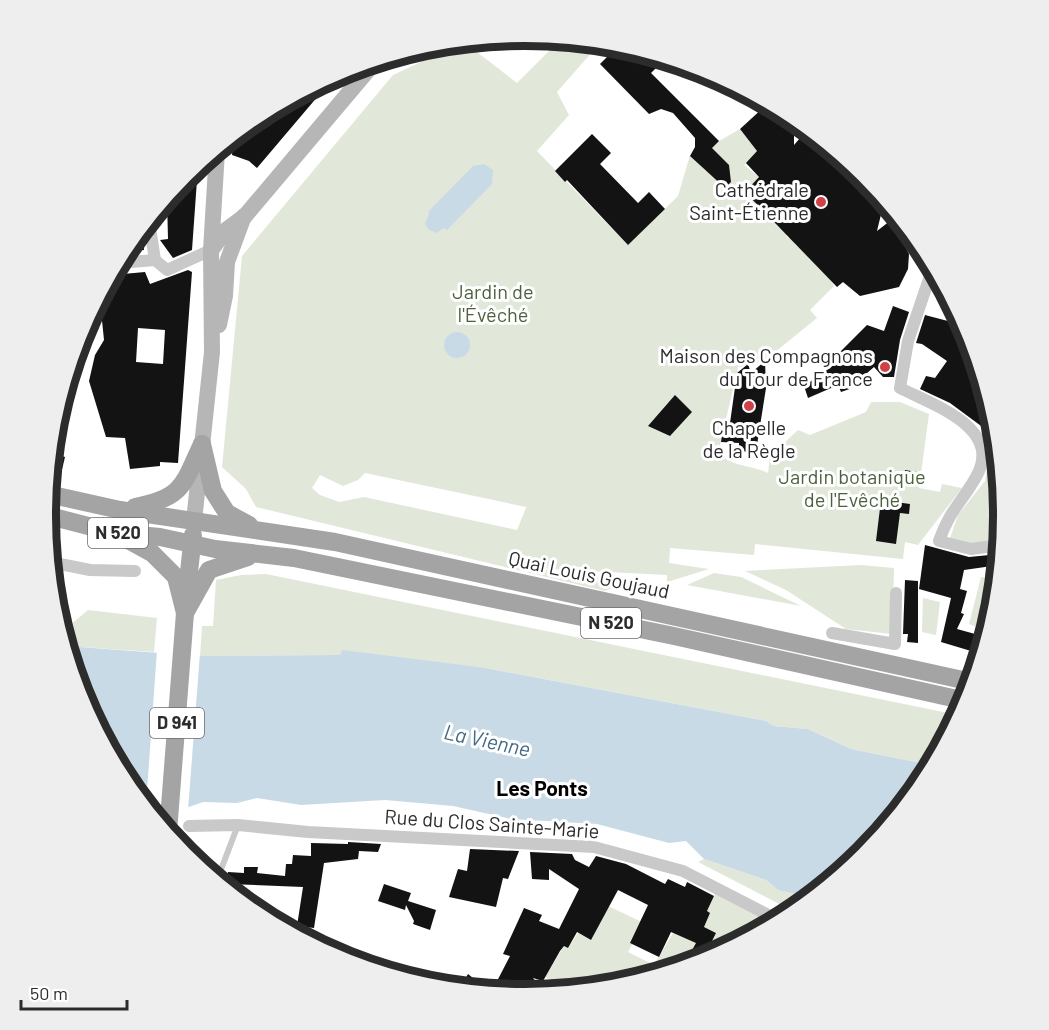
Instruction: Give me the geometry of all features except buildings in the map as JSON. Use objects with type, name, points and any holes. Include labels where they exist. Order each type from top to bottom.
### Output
[{"type":"main road","points":[[211,250],[226,230],[245,216],[364,75]]},
{"type":"main road","points":[[194,520],[212,352],[211,250],[216,163]]},
{"type":"main road","points":[[212,352],[225,296],[229,256],[245,216]]},
{"type":"main road","points":[[120,510],[167,499],[183,485],[202,444]]},
{"type":"main road","points":[[202,444],[213,491],[228,513],[259,530]]},
{"type":"main road","name":"N 520","points":[[57,496],[120,510],[194,520]]},
{"type":"main road","name":"N 520","points":[[56,518],[115,532],[255,555],[294,558],[663,633],[955,699]]},
{"type":"main road","name":"Quai Louis Goujaud","points":[[194,520],[346,545],[963,680]]},
{"type":"main road","name":"D 941","points":[[169,820],[194,520]]},
{"type":"main road","points":[[115,532],[152,554],[176,577],[185,614]]},
{"type":"main road","points":[[185,614],[209,570],[255,555]]},
{"type":"street","points":[[151,233],[155,260],[167,270],[211,250]]},
{"type":"street","points":[[131,262],[155,260]]},
{"type":"street","points":[[930,280],[908,341],[900,388],[967,425],[981,440],[983,452],[976,477],[947,517],[939,541],[971,549],[992,546]]},
{"type":"street","points":[[59,564],[90,570],[135,571]]},
{"type":"street","points":[[832,633],[895,644],[896,593]]},
{"type":"street","name":"Rue du Clos Sainte-Marie","points":[[189,826],[238,825],[308,832],[594,847],[683,871],[769,915]]},
{"type":"lane","points":[[220,871],[238,825]]},
{"type":"green space","points":[[552,48],[592,52],[557,92],[569,115],[537,151],[628,245],[678,196],[690,155],[706,171],[729,165],[712,148],[719,141],[740,129],[757,151],[749,163],[744,165],[759,177],[747,194],[750,197],[753,194],[759,201],[756,204],[759,207],[763,204],[769,217],[772,215],[778,221],[775,224],[779,228],[782,225],[789,232],[786,235],[788,238],[791,235],[796,246],[800,246],[809,256],[809,260],[811,258],[825,271],[834,286],[810,310],[817,318],[764,361],[738,367],[719,450],[722,456],[734,463],[768,473],[770,456],[798,430],[810,435],[866,412],[871,402],[900,402],[929,414],[919,488],[940,492],[942,484],[962,488],[918,545],[905,542],[903,559],[755,544],[754,555],[670,548],[669,563],[709,569],[667,582],[667,575],[529,568],[635,579],[605,591],[256,507],[246,489],[222,467],[242,256],[393,75],[434,56],[474,50],[517,83]],"holes":[[[365,473],[526,507],[517,530],[364,497],[339,502],[320,495],[312,488],[320,475],[343,486],[358,480]]]},
{"type":"green space","points":[[989,455],[992,484],[992,544],[978,545],[950,538],[958,515],[985,481]]},
{"type":"green space","points":[[861,565],[894,568],[892,634],[846,629],[786,590],[745,571]]},
{"type":"green space","points":[[714,573],[741,577],[801,606],[687,585]]},
{"type":"green space","points":[[266,574],[949,713],[921,763],[851,749],[808,729],[774,726],[766,721],[480,667],[342,651],[340,655],[200,656],[202,626],[213,626],[216,580],[241,575]]},
{"type":"green space","points":[[981,577],[989,578],[979,628],[969,624]]},
{"type":"green space","points":[[923,598],[940,602],[936,635],[922,632]]},
{"type":"green space","points":[[88,610],[157,618],[154,652],[75,647],[70,626]]},
{"type":"green space","points":[[704,859],[766,880],[778,890],[799,895],[783,906],[698,862]]},
{"type":"green space","points":[[715,894],[763,918],[713,944],[711,943],[716,933],[704,927],[710,913],[707,911]]},
{"type":"green space","points":[[608,906],[644,923],[628,952],[654,965],[673,933],[708,946],[646,968],[586,979],[549,982],[550,980],[545,977],[564,946],[568,948],[578,933],[591,940]]},
{"type":"water","points":[[484,164],[493,170],[492,184],[447,230],[444,228],[436,233],[428,229],[425,224],[428,212],[473,166]]},
{"type":"water","points":[[457,332],[466,336],[470,345],[466,354],[457,358],[448,354],[444,345],[448,336]]},
{"type":"water","name":"La Vienne","points":[[75,647],[200,656],[340,655],[342,650],[480,667],[766,721],[774,726],[808,729],[851,749],[921,763],[877,824],[833,867],[799,895],[778,890],[766,880],[704,859],[686,841],[669,843],[597,824],[511,819],[453,806],[385,800],[301,805],[257,798],[237,803],[203,802],[189,807],[157,805],[135,775],[104,722]]},
{"type":"pier","points":[[157,650],[200,653],[188,810],[158,806],[147,792]]},
{"type":"place","name":"Cathédrale Saint-Étienne","points":[[821,202]]},
{"type":"place","name":"Maison des Compagnons du Tour de France","points":[[885,367]]},
{"type":"place","name":"Chapelle de la Règle","points":[[749,406]]},
{"type":"district","name":"Les Ponts","points":[[542,789]]},
{"type":"park label","name":"Jardin de l'Évêché","points":[[493,304]]},
{"type":"park label","name":"Jardin botanique de l'Evêché","points":[[852,488]]}]
